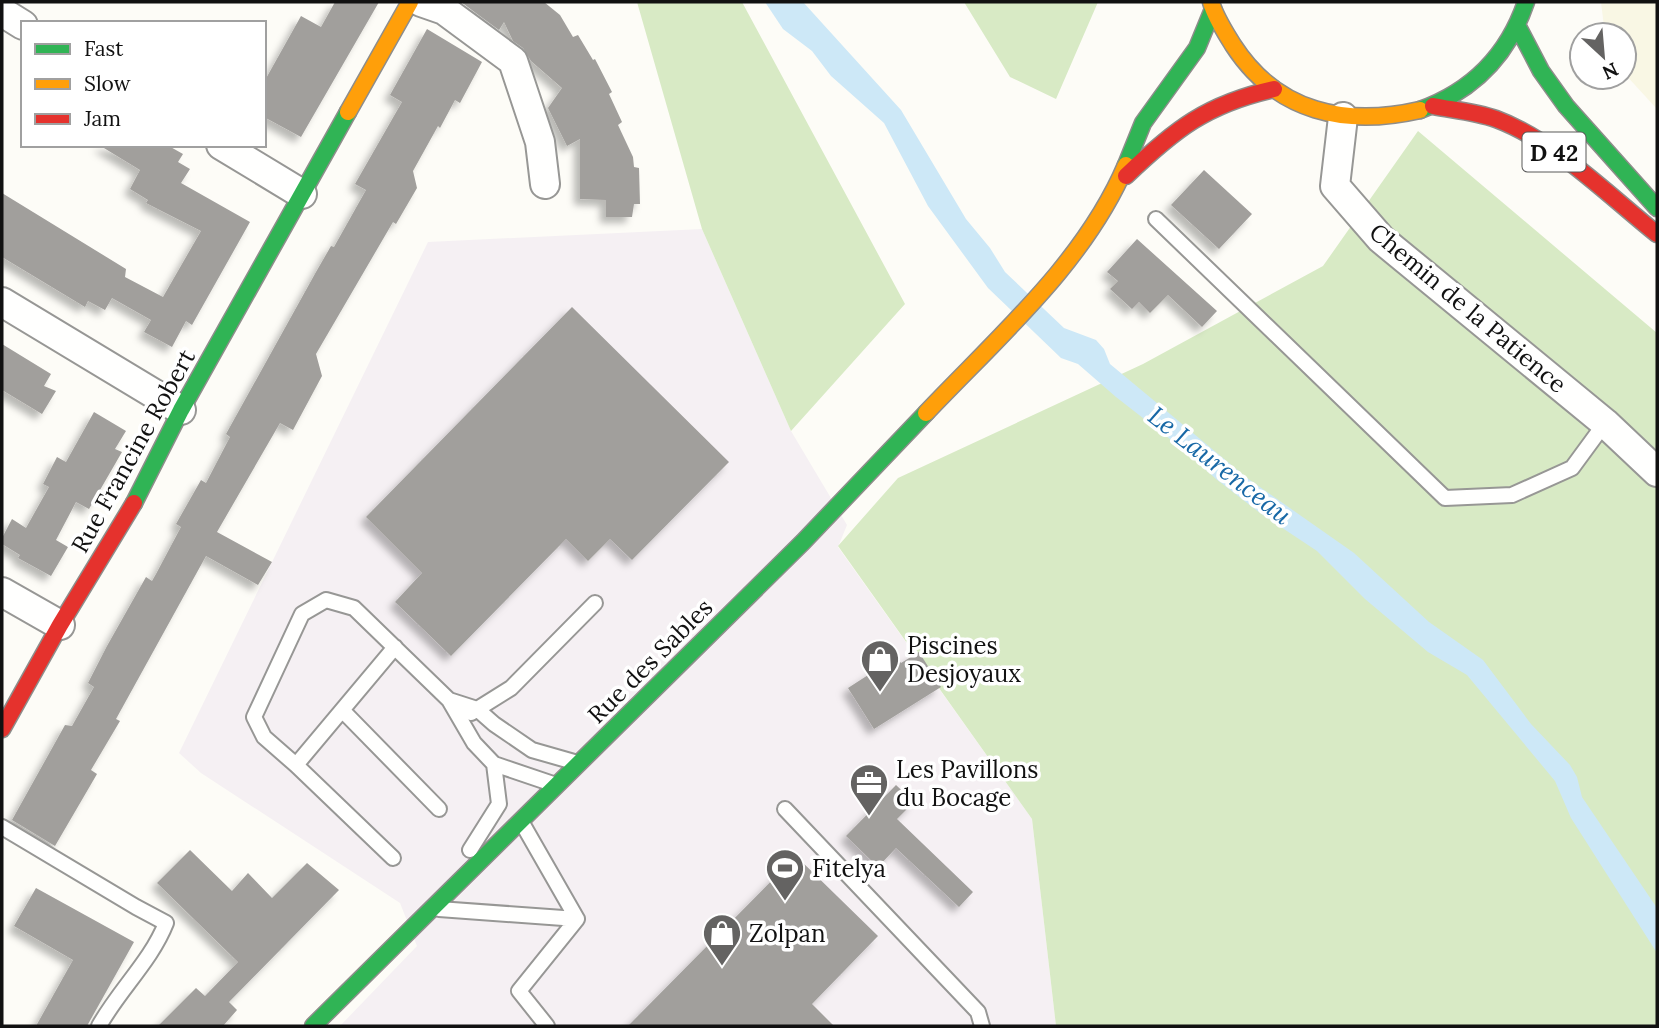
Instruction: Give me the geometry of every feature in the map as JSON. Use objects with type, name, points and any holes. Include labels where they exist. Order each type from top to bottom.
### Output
[{"type":"main road","name":"Rue Francine Robert","points":[[2,729],[60,625],[127,516],[181,410],[410,2]]},
{"type":"main road","points":[[1212,6],[1237,54],[1274,89],[1306,107],[1343,117],[1388,118],[1433,106],[1468,87],[1497,60],[1518,27],[1526,2]]},
{"type":"main road","points":[[1117,185],[1143,123],[1197,48],[1212,6]]},
{"type":"main road","name":"D 42","points":[[1518,27],[1541,71],[1566,106],[1657,208]]},
{"type":"main road","points":[[1117,185],[1162,141],[1199,116],[1237,98],[1274,89]]},
{"type":"main road","name":"D 42","points":[[1433,106],[1498,120],[1537,140],[1570,163],[1657,234]]},
{"type":"main road","name":"Rue des Sables","points":[[313,1026],[803,542],[1064,267],[1117,185]]},
{"type":"street","points":[[421,2],[443,10],[513,61],[540,142],[545,184]]},
{"type":"street","points":[[2,12],[21,24]]},
{"type":"street","name":"Chemin de la Patience","points":[[1343,117],[1335,186],[1381,239],[1605,423],[1657,472]]},
{"type":"street","points":[[224,147],[302,194]]},
{"type":"street","points":[[2,302],[181,410]]},
{"type":"street","points":[[2,592],[60,625]]},
{"type":"lane","points":[[1156,219],[1445,498],[1512,495],[1572,468],[1605,423]]},
{"type":"lane","points":[[393,858],[264,737],[254,717],[302,614],[326,600],[354,608],[449,700],[474,743],[494,764],[557,785]]},
{"type":"lane","points":[[461,721],[511,688],[595,603]]},
{"type":"lane","points":[[296,765],[395,648]]},
{"type":"lane","points":[[449,700],[477,709],[532,750],[579,763]]},
{"type":"lane","points":[[343,711],[439,808]]},
{"type":"lane","points":[[494,764],[499,804],[432,909],[577,919]]},
{"type":"lane","points":[[785,809],[978,1012],[982,1026]]},
{"type":"lane","points":[[521,821],[577,919]]},
{"type":"lane","points":[[2,827],[166,923],[157,946],[99,1026]]},
{"type":"lane","points":[[547,1026],[519,991],[577,919]]},
{"type":"shaded area","points":[[1601,2],[1657,2],[1657,109],[1638,88],[1638,21],[1603,21]]},
{"type":"shaded area","points":[[702,229],[791,431],[847,525],[838,547],[1032,819],[1056,1026],[340,1026],[417,946],[400,903],[201,773],[179,753],[428,242]]},
{"type":"green space","points":[[637,2],[742,2],[905,304],[791,431],[702,229]]},
{"type":"green space","points":[[964,2],[1098,2],[1056,99],[1010,77]]},
{"type":"green space","points":[[1418,131],[1657,333],[1657,1026],[1056,1026],[1032,819],[838,546],[898,478],[1143,364],[1323,266]]},
{"type":"water","name":"Le Laurenceau","points":[[765,2],[803,2],[901,110],[966,219],[990,248],[1005,272],[1064,328],[1096,340],[1104,349],[1110,364],[1247,478],[1354,553],[1429,622],[1483,660],[1531,724],[1570,765],[1577,777],[1582,797],[1657,908],[1657,953],[1571,818],[1555,781],[1467,675],[1428,652],[1365,599],[1317,551],[1260,513],[1216,479],[1078,364],[1061,358],[988,288],[928,206],[884,123],[831,76],[812,51],[783,29]]},
{"type":"building","points":[[335,2],[379,2],[301,137],[266,118],[266,78],[301,16],[321,27]]},
{"type":"building","points":[[461,2],[544,2],[560,15],[573,37],[578,35],[593,60],[595,59],[612,92],[609,94],[622,122],[618,125],[633,157],[634,167],[639,168],[640,204],[634,204],[632,217],[606,217],[606,200],[580,199],[580,139],[567,146],[548,108],[562,88],[513,41],[504,22],[499,30]]},
{"type":"building","points":[[427,29],[482,62],[460,103],[455,100],[440,128],[438,126],[413,171],[417,188],[396,224],[393,222],[316,354],[322,376],[293,430],[280,423],[217,532],[272,562],[258,585],[206,556],[116,719],[120,721],[91,770],[97,774],[55,846],[12,820],[65,725],[72,726],[94,687],[88,683],[107,646],[146,577],[152,581],[156,574],[181,527],[176,524],[201,480],[206,483],[230,437],[226,434],[316,272],[331,246],[334,247],[366,190],[355,184],[402,102],[390,95]]},
{"type":"building","points":[[102,147],[171,147],[183,154],[178,162],[190,169],[181,183],[250,222],[192,325],[186,321],[172,347],[144,332],[151,320],[112,298],[105,310],[88,301],[85,307],[2,257],[2,193],[126,269],[125,277],[163,297],[201,231],[146,203],[148,200],[130,189],[140,170]]},
{"type":"building","points":[[1204,170],[1252,214],[1219,249],[1171,205]]},
{"type":"building","points":[[1137,239],[1217,311],[1202,327],[1168,295],[1150,313],[1139,302],[1132,309],[1110,289],[1118,281],[1107,272]]},
{"type":"building","points":[[572,307],[729,462],[632,560],[610,539],[588,561],[566,539],[451,656],[395,602],[422,573],[366,517]]},
{"type":"building","points":[[2,344],[51,374],[44,386],[56,391],[42,414],[2,390]]},
{"type":"building","points":[[94,412],[126,431],[115,449],[122,452],[89,509],[76,502],[56,540],[68,547],[51,576],[18,558],[20,555],[2,544],[2,538],[12,519],[26,528],[49,487],[43,484],[57,457],[66,462]]},
{"type":"building","points":[[919,652],[941,687],[874,729],[848,688],[896,657],[901,663]]},
{"type":"building","points":[[896,785],[914,802],[897,819],[973,892],[959,907],[896,848],[878,867],[846,836]]},
{"type":"building","points":[[190,850],[232,891],[248,873],[272,898],[307,863],[339,890],[229,1002],[237,1010],[223,1026],[158,1026],[196,988],[205,996],[238,962],[157,883]]},
{"type":"building","points":[[796,856],[878,936],[812,1004],[834,1026],[628,1026]]},
{"type":"building","points":[[36,888],[134,942],[87,1026],[36,1026],[73,960],[14,926]]},
{"type":"traffic: fast","points":[[1420,110],[1456,93],[1486,69],[1509,39],[1526,2]]},
{"type":"traffic: fast","points":[[1126,165],[1143,123],[1197,48],[1213,9]]},
{"type":"traffic: fast","points":[[1518,27],[1541,71],[1566,106],[1657,208]]},
{"type":"traffic: fast","points":[[134,503],[181,410],[348,112]]},
{"type":"traffic: fast","points":[[313,1026],[803,542],[926,413]]},
{"type":"traffic: slow","points":[[348,112],[410,2]]},
{"type":"traffic: slow","points":[[1211,2],[1233,45],[1251,68],[1270,86],[1292,100],[1340,115],[1366,117],[1420,110]]},
{"type":"traffic: slow","points":[[926,413],[1010,327],[1064,266],[1109,200],[1126,165]]},
{"type":"traffic: jam","points":[[1126,176],[1193,120],[1230,102],[1274,89]]},
{"type":"traffic: jam","points":[[1433,106],[1496,119],[1518,129],[1580,170],[1657,234]]},
{"type":"traffic: jam","points":[[2,729],[60,625],[134,503]]},
{"type":"place","name":"Piscines Desjoyaux","points":[[880,693]]},
{"type":"place","name":"Les Pavillons du Bocage","points":[[869,817]]},
{"type":"place","name":"Fitelya","points":[[785,902]]},
{"type":"place","name":"Zolpan","points":[[722,967]]}]
